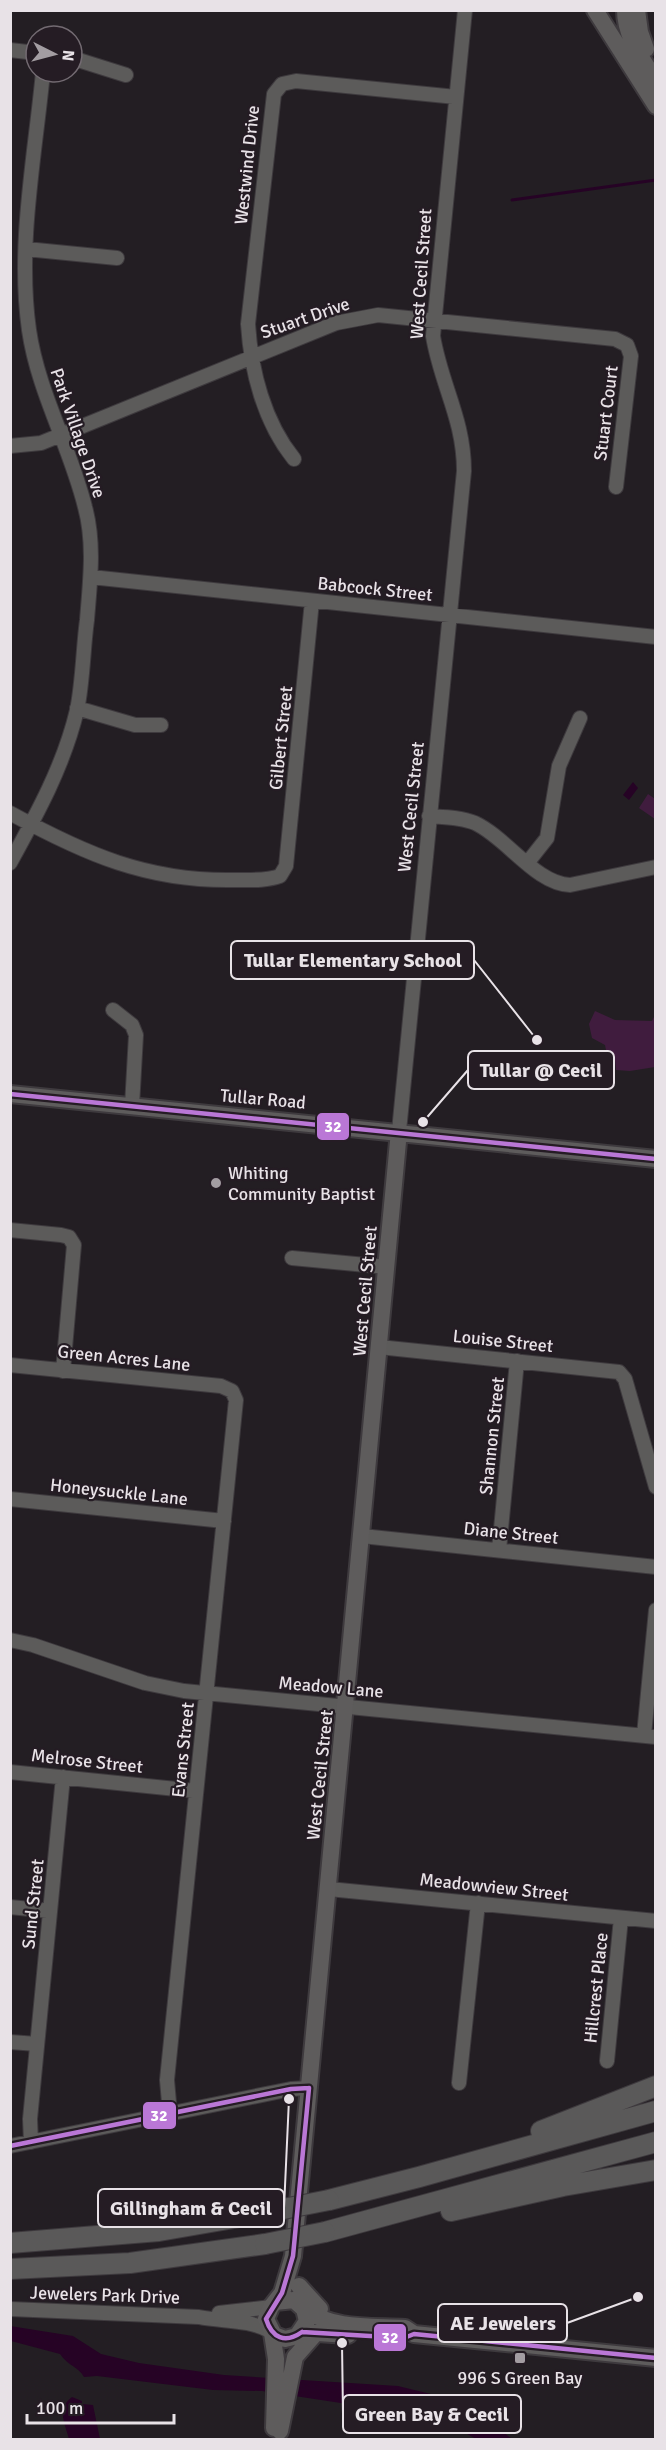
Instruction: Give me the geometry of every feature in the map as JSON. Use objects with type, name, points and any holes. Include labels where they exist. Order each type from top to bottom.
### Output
[{"type":"highway","points":[[459,2166],[470,2154],[549,2129],[656,2086]]},
{"type":"highway","points":[[10,2243],[159,2231],[329,2200],[656,2111]]},
{"type":"highway","points":[[10,2269],[130,2263],[265,2244],[352,2226],[656,2142]]},
{"type":"highway","points":[[352,2226],[378,2230],[563,2186],[656,2170]]},
{"type":"main road","points":[[595,10],[656,106]]},
{"type":"main road","points":[[624,10],[625,24],[631,40],[656,81]]},
{"type":"main road","points":[[637,10],[640,32],[656,72]]},
{"type":"main road","name":"Tullar Road","points":[[10,1094],[656,1158]]},
{"type":"main road","name":"West Cecil Street","points":[[273,2304],[282,2293],[293,2256],[399,1131]]},
{"type":"main road","name":"West Cecil Street","points":[[293,2256],[302,2306]]},
{"type":"main road","points":[[299,2286],[312,2302],[326,2312],[386,2322],[409,2331]]},
{"type":"main road","points":[[283,2375],[266,2319],[273,2304],[288,2299],[333,2323],[656,2358]]},
{"type":"main road","points":[[278,2436],[285,2358],[305,2334],[307,2321],[302,2306]]},
{"type":"main road","points":[[271,2332],[285,2339],[305,2334],[404,2338],[409,2331]]},
{"type":"street","name":"West Cecil Street","points":[[399,1131],[451,615],[464,453],[455,407],[436,356],[434,320],[465,10]]},
{"type":"street","points":[[84,62],[126,75]]},
{"type":"street","name":"Westwind Drive","points":[[251,356],[249,316],[272,102],[278,88],[286,82],[296,81],[456,97]]},
{"type":"street","name":"Park Village Drive","points":[[10,863],[56,773],[77,708],[91,578],[90,536],[86,510],[71,461],[46,400],[29,330],[26,249],[42,84]]},
{"type":"street","points":[[26,249],[117,258]]},
{"type":"street","name":"Stuart Drive","points":[[10,446],[41,443],[251,356],[356,317],[378,315],[434,320],[615,339],[627,345]]},
{"type":"street","name":"Stuart Court","points":[[616,487],[631,356],[627,345]]},
{"type":"street","points":[[251,356],[275,433],[294,459]]},
{"type":"street","name":"Babcock Street","points":[[91,578],[656,637]]},
{"type":"street","name":"Gilbert Street","points":[[31,824],[83,851],[115,863],[153,873],[214,881],[280,876],[286,866],[312,601]]},
{"type":"street","points":[[77,708],[135,725],[161,725]]},
{"type":"street","points":[[528,862],[547,838],[559,766],[580,718]]},
{"type":"street","points":[[10,813],[31,824]]},
{"type":"street","points":[[429,816],[472,822],[528,862],[551,882],[570,885],[656,867]]},
{"type":"street","points":[[113,1010],[132,1025],[136,1035],[132,1106]]},
{"type":"street","points":[[10,1230],[61,1235],[69,1237],[74,1245],[63,1371]]},
{"type":"street","points":[[291,1258],[387,1267]]},
{"type":"street","name":"Louise Street","points":[[379,1347],[614,1371],[622,1375],[656,1487]]},
{"type":"street","name":"Shannon Street","points":[[499,1550],[517,1361]]},
{"type":"street","name":"Green Acres Lane","points":[[10,1365],[221,1386],[232,1391]]},
{"type":"street","name":"Evans Street","points":[[170,2114],[166,2089],[236,1405],[232,1391]]},
{"type":"street","name":"Honeysuckle Lane","points":[[10,1499],[224,1521]]},
{"type":"street","name":"Diane Street","points":[[362,1536],[656,1567]]},
{"type":"street","points":[[650,1736],[656,1610]]},
{"type":"street","name":"Meadow Lane","points":[[10,1640],[33,1645],[145,1683],[207,1694],[650,1736]]},
{"type":"street","name":"Melrose Street","points":[[10,1772],[196,1791]]},
{"type":"street","name":"Sund Street","points":[[31,2142],[30,2119],[63,1777]]},
{"type":"street","name":"Meadowview Street","points":[[329,1889],[656,1921]]},
{"type":"street","points":[[459,2083],[477,1904]]},
{"type":"street","points":[[10,1907],[50,1911]]},
{"type":"street","name":"Hillcrest Place","points":[[607,2061],[621,1918]]},
{"type":"street","points":[[10,2042],[37,2044]]},
{"type":"street","points":[[10,2146],[291,2089],[309,2088]]},
{"type":"street","name":"Jewelers Park Drive","points":[[199,2317],[273,2304]]},
{"type":"street","name":"Jewelers Park Drive","points":[[10,2309],[199,2317],[219,2321],[254,2323],[271,2332]]},
{"type":"shaded area","points":[[633,782],[638,788],[629,800],[623,795]]},
{"type":"shaded area","points":[[648,794],[655,799],[655,819],[639,808]]},
{"type":"shaded area","points":[[595,1011],[615,1020],[652,1021],[655,1015],[655,1067],[630,1071],[616,1070],[615,1060],[607,1055],[605,1045],[592,1038],[589,1024]]},
{"type":"shaded area","points":[[10,2326],[73,2336],[101,2354],[139,2363],[224,2375],[398,2386],[439,2396],[479,2413],[512,2439],[476,2439],[443,2420],[426,2416],[262,2391],[213,2390],[97,2376],[84,2377],[60,2354],[11,2341]]},
{"type":"shaded area","points":[[72,2397],[82,2401],[82,2404],[93,2405],[100,2439],[69,2439],[63,2411],[64,2406]]},
{"type":"waterway","points":[[512,200],[656,180]]},
{"type":"transit line","name":"32","points":[[10,1094],[656,1159]]},
{"type":"transit line","name":"32","points":[[10,2146],[291,2089],[309,2088]]},
{"type":"transit line","name":"32","points":[[302,2332],[290,2338],[280,2337],[272,2331],[266,2319],[282,2293],[293,2256],[309,2088]]},
{"type":"transit line","name":"32","points":[[302,2332],[404,2338],[414,2334],[656,2358]]},
{"type":"place","name":"Tullar Elementary School","points":[[537,1040]]},
{"type":"place","name":"Tullar @ Cecil","points":[[423,1122]]},
{"type":"place","name":"Whiting Community Baptist","points":[[216,1183]]},
{"type":"place","name":"Gillingham & Cecil","points":[[289,2099]]},
{"type":"place","name":"AE Jewelers","points":[[638,2297]]},
{"type":"place","name":"Green Bay & Cecil","points":[[342,2343]]},
{"type":"place","name":"996 S Green Bay","points":[[520,2358]]}]
